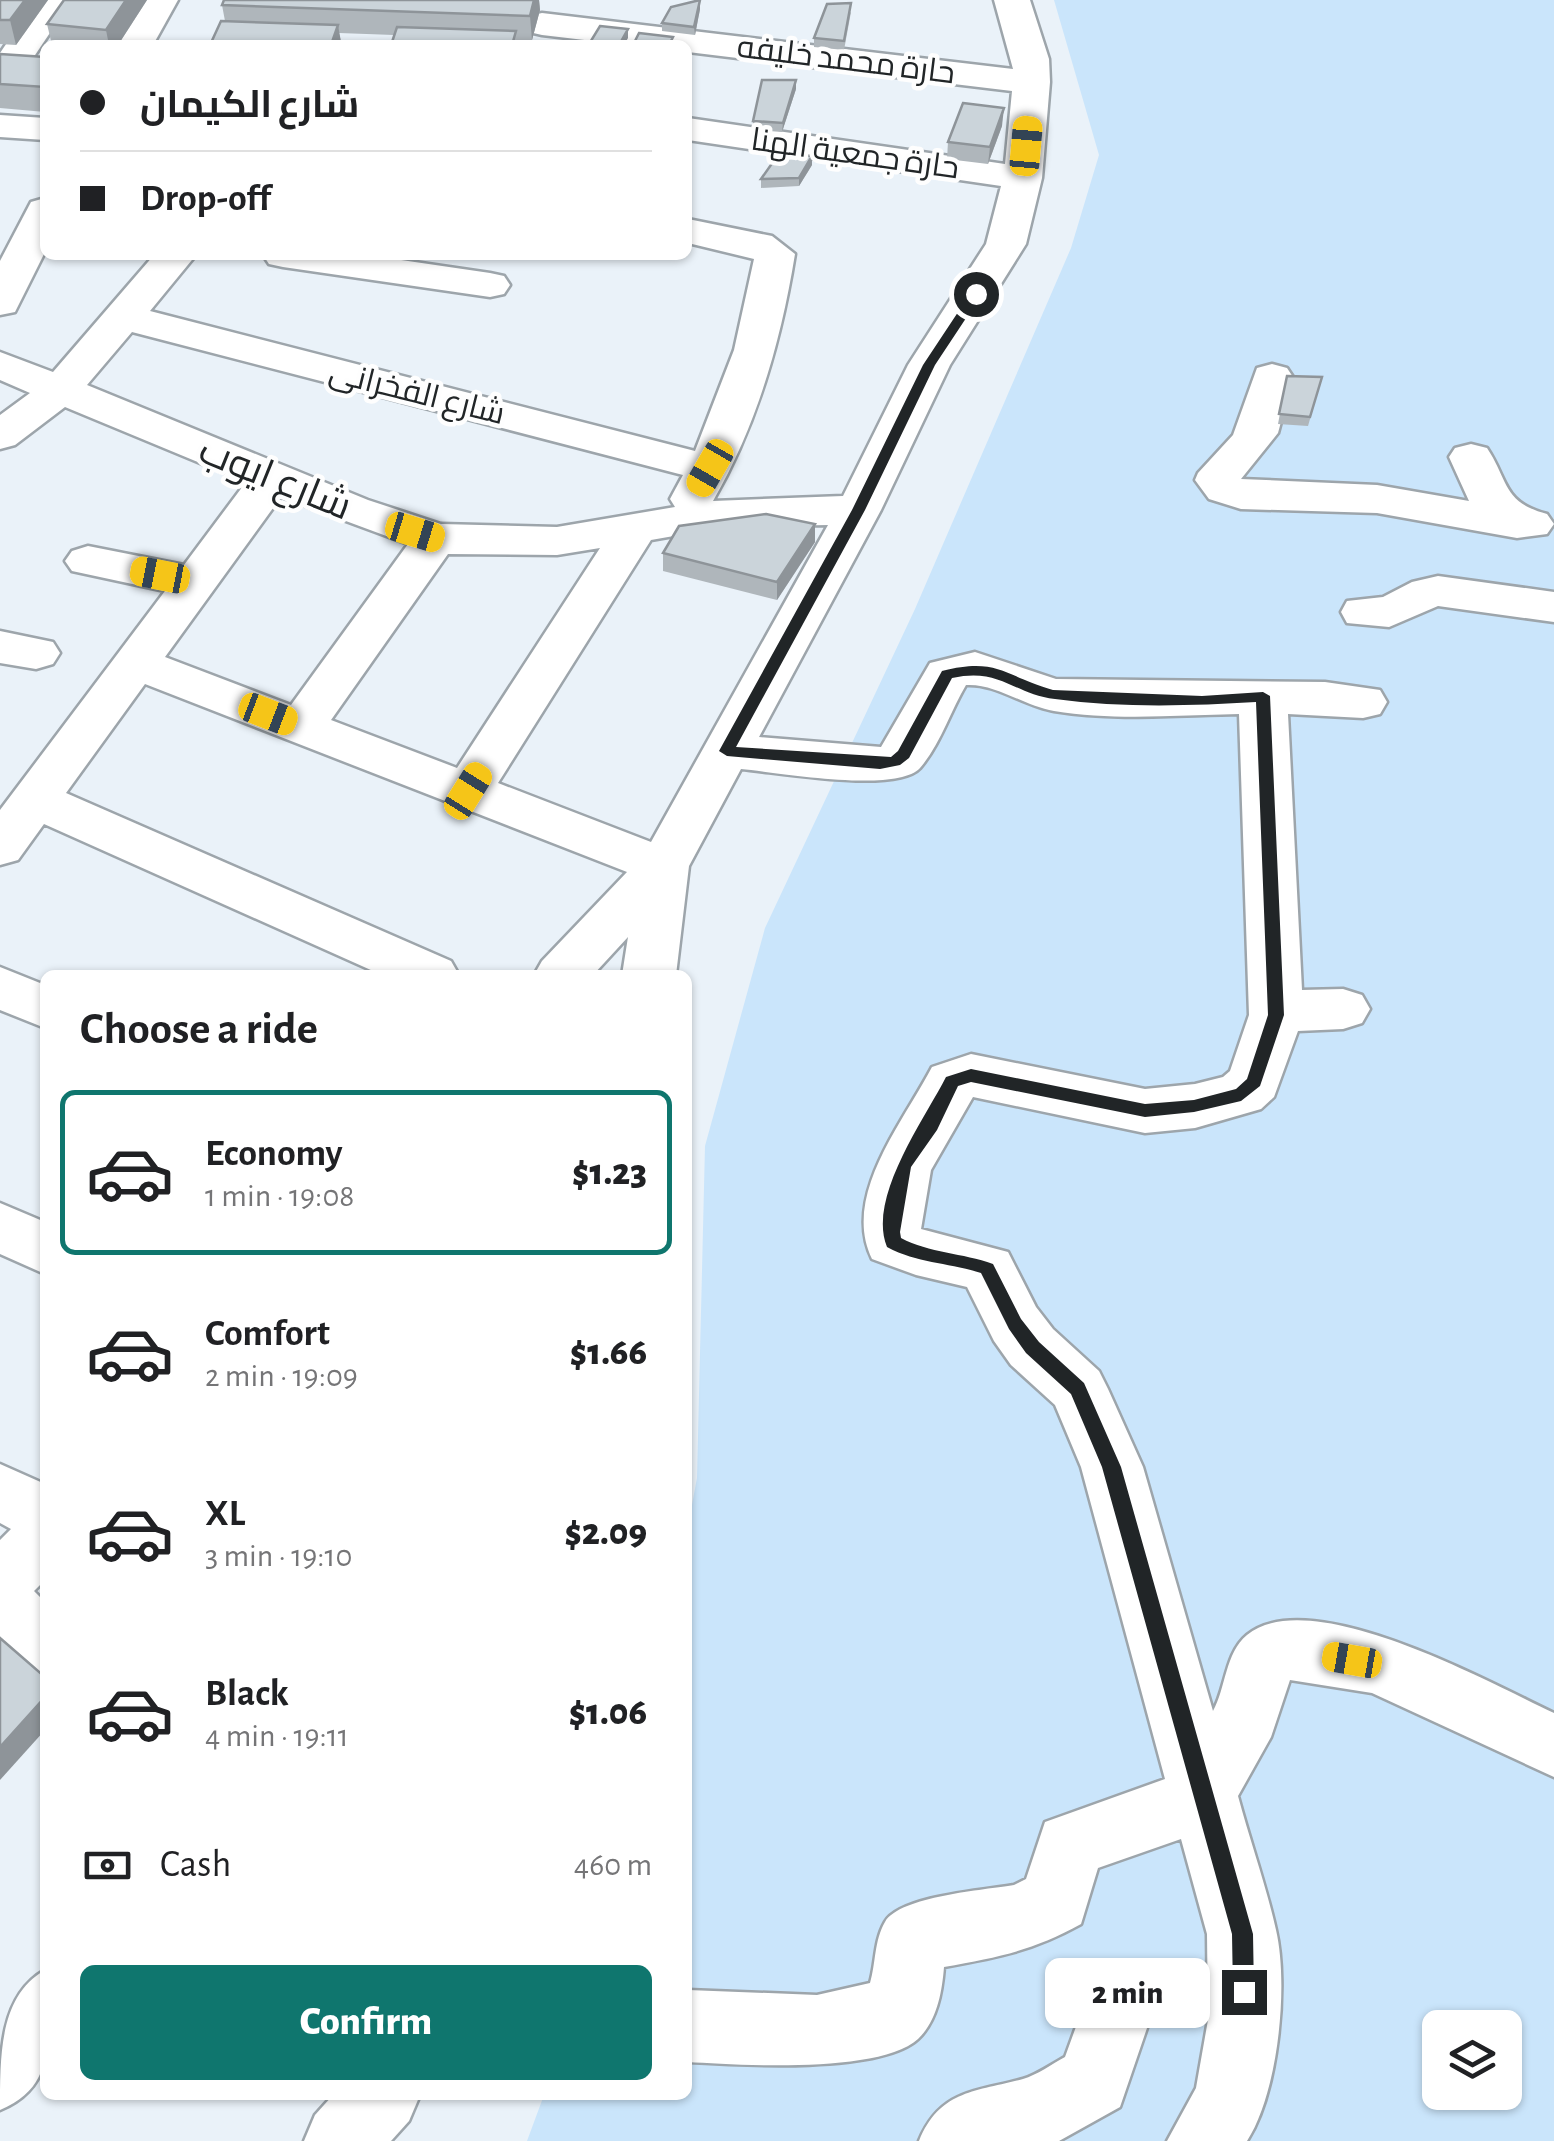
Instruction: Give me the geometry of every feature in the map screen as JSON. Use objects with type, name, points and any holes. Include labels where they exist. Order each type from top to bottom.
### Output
[{"type":"street","points":[[18,66],[54,0]]},
{"type":"street","points":[[137,40],[160,0]]},
{"type":"street","points":[[566,970],[664,866],[858,510],[929,365],[1006,244],[1024,178],[1031,82],[1026,36],[1012,0]]},
{"type":"street","name":"حارة محمد خليفه","points":[[538,14],[1031,82]]},
{"type":"street","points":[[0,126],[40,130]]},
{"type":"street","name":"حارة جمعية الهنا","points":[[692,130],[1024,178]]},
{"type":"street","points":[[0,303],[26,224]]},
{"type":"street","points":[[680,519],[710,468],[754,360],[775,254],[758,244],[692,233]]},
{"type":"street","points":[[0,436],[59,391],[172,260]]},
{"type":"street","points":[[317,260],[490,285]]},
{"type":"street","name":"شارع الفخرانى","points":[[124,318],[710,468]]},
{"type":"street","name":"شارع ايوب","points":[[0,364],[272,478],[436,538],[489,543],[557,542],[680,519],[769,510],[858,510]]},
{"type":"street","points":[[1272,378],[1255,437],[1230,457],[1218,474],[1217,480],[1225,488],[1241,495],[1378,500],[1536,524]]},
{"type":"street","points":[[1471,457],[1492,504],[1503,517],[1536,524]]},
{"type":"street","points":[[272,478],[136,663],[16,815],[419,970]]},
{"type":"street","points":[[468,791],[635,529]]},
{"type":"street","points":[[301,727],[436,538]]},
{"type":"street","points":[[88,561],[196,582]]},
{"type":"street","points":[[1364,612],[1400,610],[1426,592],[1438,591],[1554,606]]},
{"type":"street","points":[[136,663],[664,866]]},
{"type":"street","points":[[727,751],[895,762],[904,754],[947,674],[975,668],[1015,678],[1028,688],[1053,694],[1202,701],[1293,694],[1363,702]]},
{"type":"street","points":[[1204,2141],[1230,2101],[1244,2020],[1242,1934],[1112,1467],[1078,1389],[1032,1348],[1015,1324],[987,1268],[958,1259],[916,1254],[893,1242],[891,1232],[903,1165],[931,1125],[952,1082],[971,1075],[1145,1111],[1194,1106],[1241,1094],[1254,1082],[1276,1015],[1263,696]]},
{"type":"street","points":[[649,970],[664,866]]},
{"type":"street","points":[[0,986],[40,1006]]},
{"type":"street","points":[[1276,1015],[1291,1010],[1343,1008]]},
{"type":"street","points":[[0,1226],[40,1247]]},
{"type":"street","points":[[0,1491],[40,1513]]},
{"type":"street","points":[[0,1583],[40,1542]]},
{"type":"street","points":[[0,1600],[40,1643]]},
{"type":"street","points":[[692,2026],[817,2031],[891,2016],[906,1994],[910,1945],[918,1937],[1023,1918],[1056,1900],[1069,1845],[1158,1816],[1202,1796],[1247,1715],[1262,1664],[1273,1653],[1294,1650],[1380,1664],[1554,1746]]},
{"type":"street","points":[[0,2073],[40,2013]]},
{"type":"street","points":[[956,2141],[980,2124],[1037,2113],[1094,2081],[1110,2028]]},
{"type":"street","points":[[341,2141],[378,2100]]},
{"type":"shaded area","points":[[1054,0],[1554,0],[1554,2141],[527,2141],[542,2100],[692,2100],[692,1505],[697,1478],[705,1146],[765,928],[915,609],[1071,248],[1099,155]]},
{"type":"building","points":[[0,0],[25,0],[10,20],[0,20]]},
{"type":"building","points":[[64,0],[126,0],[106,30],[47,24]]},
{"type":"building","points":[[224,0],[534,0],[530,16],[222,5]]},
{"type":"building","points":[[700,0],[694,27],[662,23],[671,7]]},
{"type":"building","points":[[851,3],[844,41],[814,38],[827,4]]},
{"type":"building","points":[[221,21],[338,25],[333,40],[212,40]]},
{"type":"building","points":[[600,26],[628,29],[622,40],[591,40]]},
{"type":"building","points":[[397,27],[516,31],[513,40],[393,40]]},
{"type":"building","points":[[639,33],[673,37],[672,40],[636,40]]},
{"type":"building","points":[[0,54],[40,57],[40,87],[0,84]]},
{"type":"building","points":[[762,80],[796,80],[783,123],[753,121]]},
{"type":"building","points":[[963,103],[1004,108],[990,147],[948,142]]},
{"type":"building","points":[[780,152],[812,156],[799,178],[761,179]]},
{"type":"building","points":[[1287,376],[1322,377],[1310,417],[1279,414]]},
{"type":"building","points":[[766,514],[815,524],[777,582],[663,553],[679,526]]},
{"type":"building","points":[[0,1638],[40,1673],[40,1703],[0,1747]]},
{"type":"route","points":[[976,294],[929,365],[858,510],[727,751],[895,762],[904,754],[947,674],[975,668],[1015,678],[1028,688],[1053,694],[1202,701],[1263,696],[1276,1015],[1254,1082],[1241,1094],[1194,1106],[1145,1111],[971,1075],[952,1082],[931,1125],[903,1165],[891,1232],[893,1242],[916,1254],[958,1259],[987,1268],[1015,1324],[1032,1348],[1078,1389],[1112,1467],[1242,1934],[1244,1992]]}]
